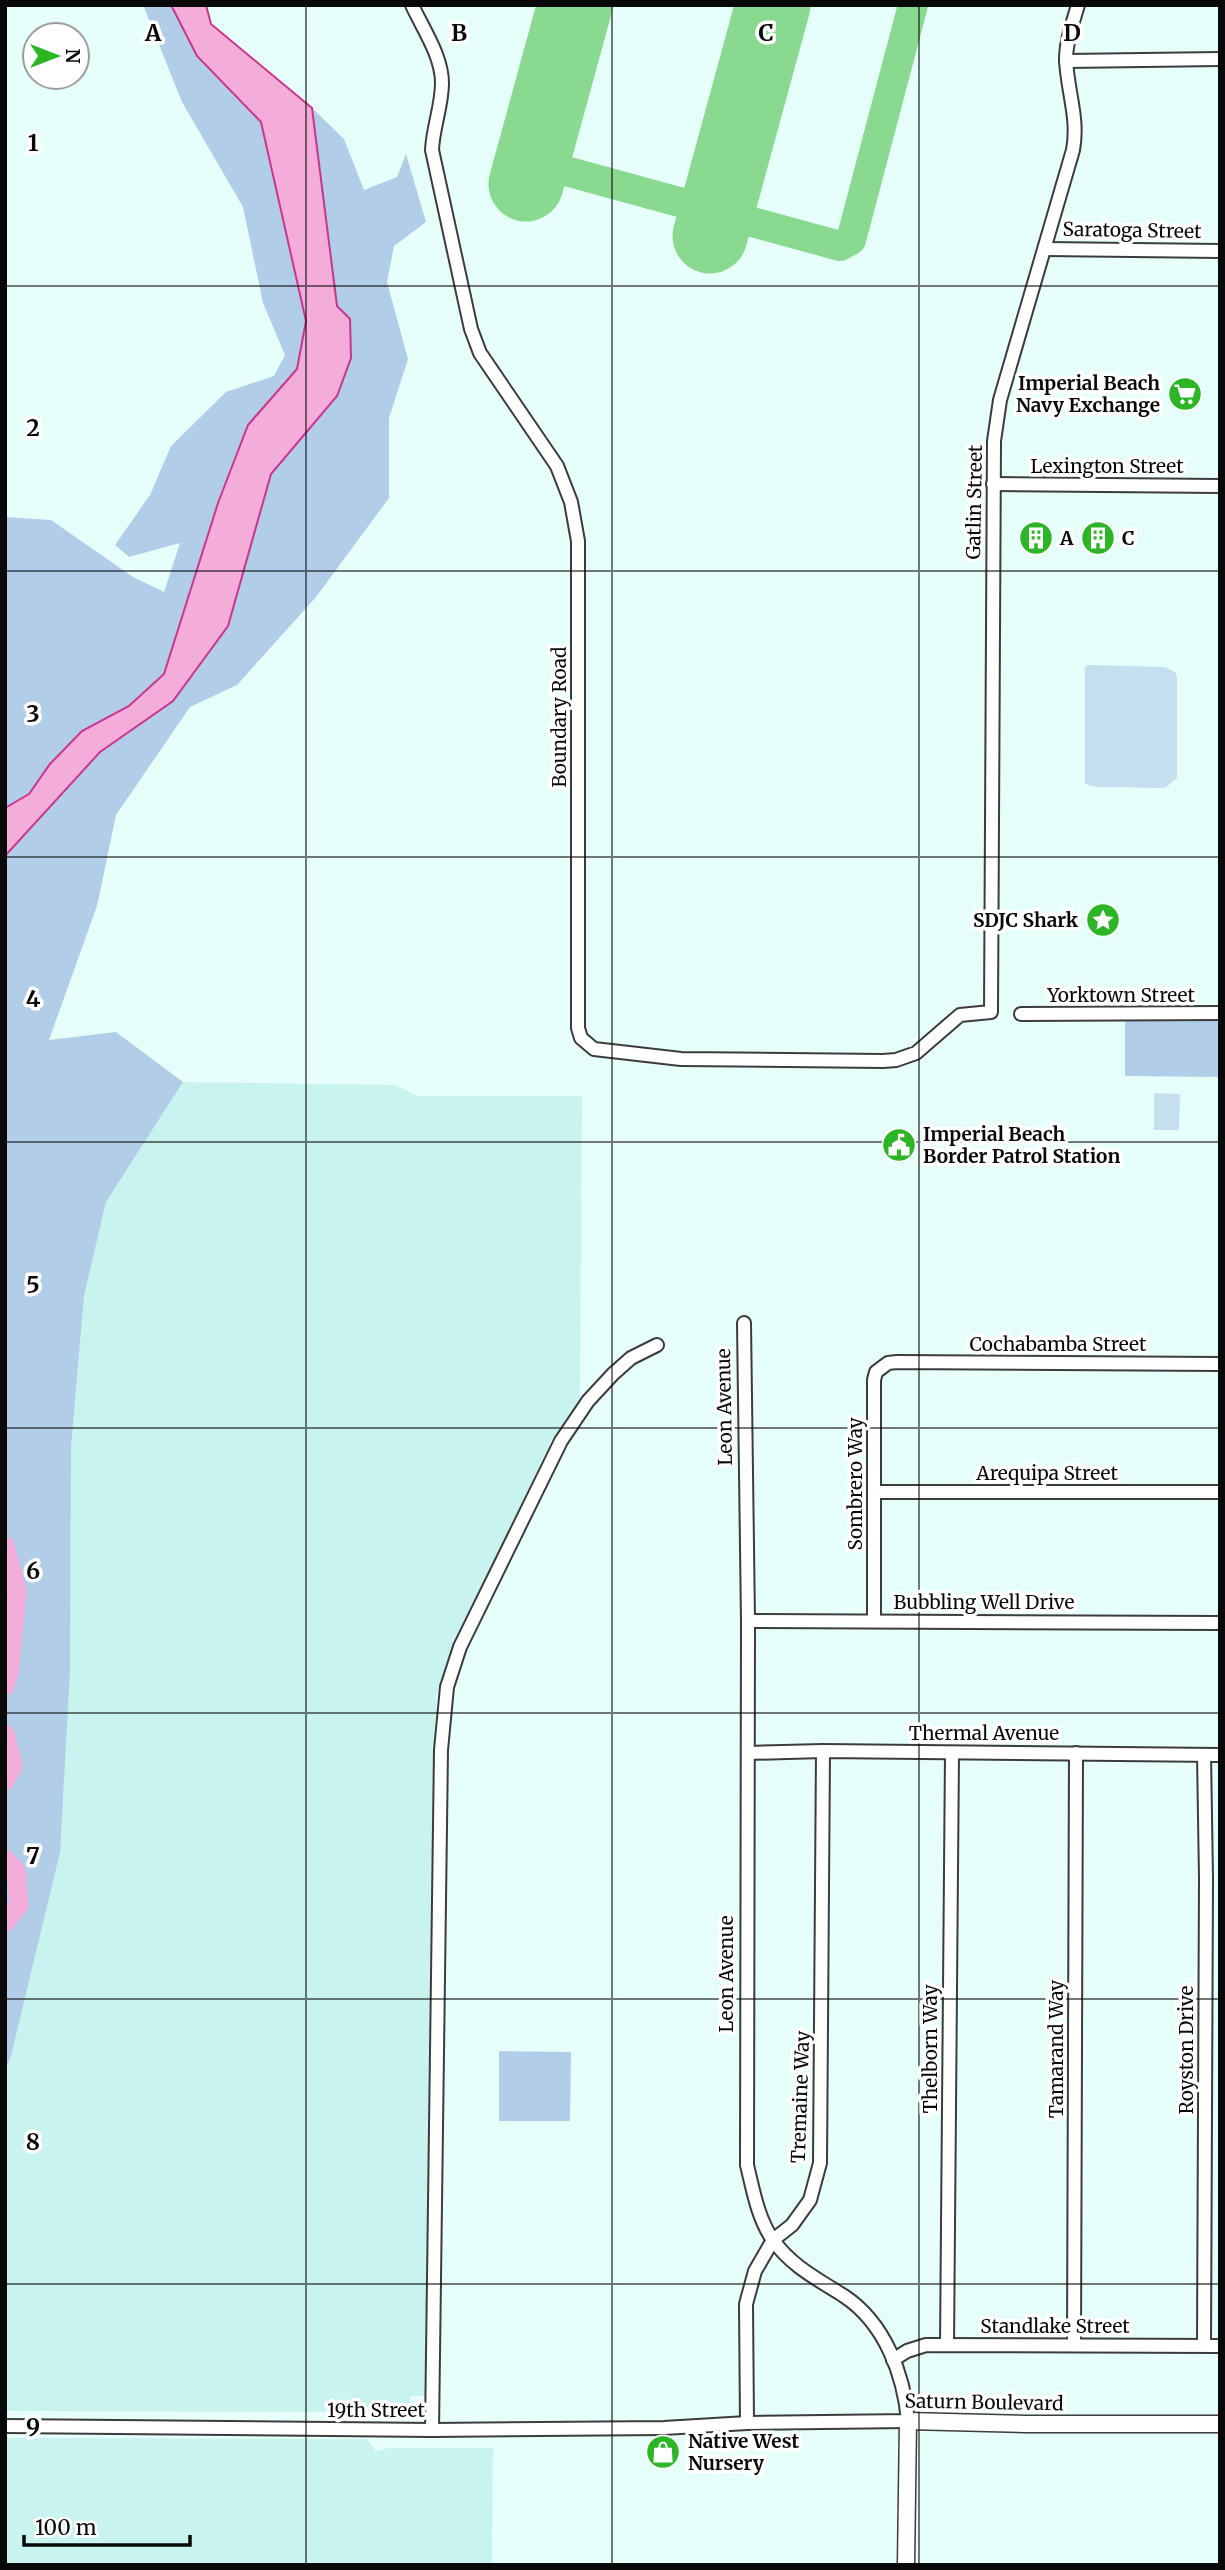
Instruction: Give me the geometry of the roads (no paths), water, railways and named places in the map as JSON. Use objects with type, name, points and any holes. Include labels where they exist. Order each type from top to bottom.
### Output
[{"type":"street","name":"Boundary Road","points":[[412,5],[434,49],[440,69],[442,83],[432,150],[471,329],[480,353],[557,466],[571,502],[578,541],[578,1028],[581,1038],[594,1049],[681,1059],[808,1066],[907,1057],[925,1046],[960,1015],[991,1012]]},
{"type":"street","name":"Gatlin Street","points":[[991,1012],[994,441],[1000,400],[1076,138],[1066,49],[1078,5]]},
{"type":"street","points":[[1066,61],[1220,59]]},
{"type":"street","name":"Saratoga Street","points":[[1045,249],[1220,251]]},
{"type":"street","name":"Lexington Street","points":[[993,484],[1220,486]]},
{"type":"street","name":"Yorktown Street","points":[[1021,1014],[1220,1013]]},
{"type":"street","name":"Leon Avenue","points":[[744,1322],[748,1621],[747,2165],[754,2197],[773,2240],[806,2273],[846,2297],[871,2320],[905,2392],[908,2421],[906,2565]]},
{"type":"street","points":[[432,2430],[441,1750],[447,1687],[460,1647],[561,1441],[589,1401],[613,1374],[631,1358],[657,1345]]},
{"type":"street","name":"Cochabamba Street","points":[[897,1362],[1220,1364]]},
{"type":"street","name":"Sombrero Way","points":[[874,1621],[874,1380],[876,1372],[888,1363],[897,1362]]},
{"type":"street","name":"Arequipa Street","points":[[875,1492],[1220,1492]]},
{"type":"street","name":"Bubbling Well Drive","points":[[748,1621],[1220,1623]]},
{"type":"street","name":"Thermal Avenue","points":[[748,1753],[823,1751],[1220,1755]]},
{"type":"street","name":"Tremaine Way","points":[[747,2423],[746,2304],[755,2271],[773,2240],[792,2225],[810,2200],[820,2163],[823,1751]]},
{"type":"street","name":"Thelborn Way","points":[[947,2345],[952,1753]]},
{"type":"street","name":"Tamarand Way","points":[[1074,2344],[1076,1753]]},
{"type":"street","name":"Royston Drive","points":[[1203,1755],[1206,1878],[1203,2345]]},
{"type":"street","points":[[1206,1878],[1220,1878]]},
{"type":"street","name":"Standlake Street","points":[[892,2360],[907,2351],[926,2345],[1220,2346]]},
{"type":"street","name":"Saturn Boulevard","points":[[747,2423],[908,2421],[1220,2424]]},
{"type":"street","name":"19th Street","points":[[5,2426],[432,2430],[664,2428],[747,2423]]},
{"type":"waterway","points":[[5,1546],[17,1592],[9,1674],[5,1686]]},
{"type":"waterway","points":[[5,1734],[13,1765],[5,1781]]},
{"type":"waterway","points":[[5,1859],[16,1871],[19,1905],[5,1923]]},
{"type":"place","name":"Imperial Beach Navy Exchange","points":[[1185,394]]},
{"type":"place","name":"A","points":[[1036,538]]},
{"type":"place","name":"C","points":[[1098,538]]},
{"type":"place","name":"SDJC Shark","points":[[1103,920]]},
{"type":"place","name":"Imperial Beach Border Patrol Station","points":[[899,1145]]},
{"type":"place","name":"Native West Nursery","points":[[663,2452]]}]
